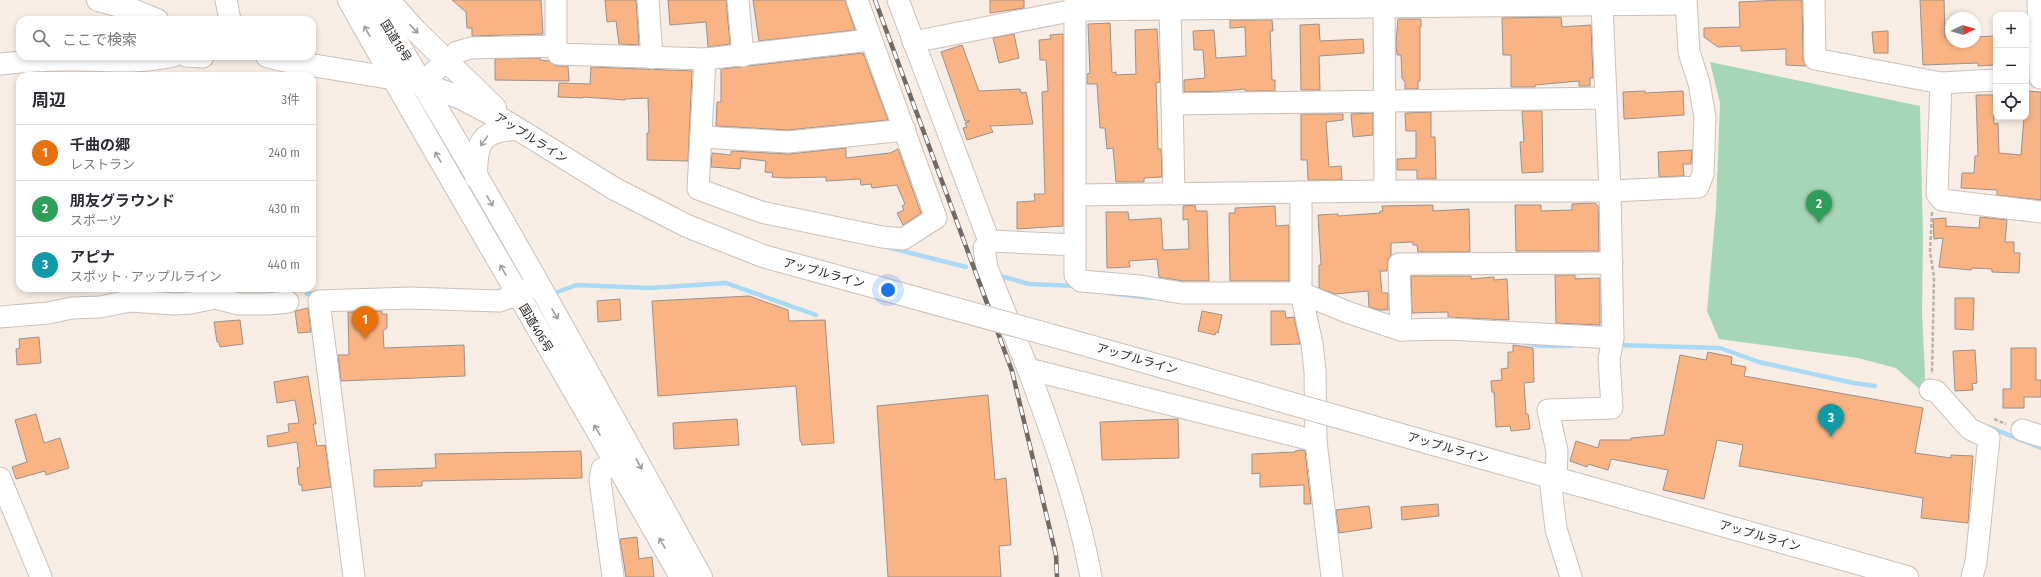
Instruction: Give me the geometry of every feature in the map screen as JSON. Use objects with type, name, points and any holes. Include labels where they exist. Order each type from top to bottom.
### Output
[{"type":"highway","points":[[98,0],[127,8],[147,16]]},
{"type":"highway","name":"国道18号","points":[[349,0],[393,78]]},
{"type":"highway","name":"国道18号","points":[[370,0],[421,82]]},
{"type":"highway","points":[[388,0],[447,62],[489,100],[511,125],[490,133],[482,142],[477,153],[476,177]]},
{"type":"highway","name":"アップルライン","points":[[283,60],[421,82],[461,98],[511,125],[615,189],[687,226],[763,256],[1079,343],[1907,577]]},
{"type":"highway","name":"国道406号","points":[[393,78],[681,577]]},
{"type":"highway","name":"国道406号","points":[[421,82],[538,284],[701,577]]},
{"type":"street","points":[[226,0],[229,16]]},
{"type":"street","points":[[556,0],[556,46],[558,54],[705,59],[743,56],[870,40]]},
{"type":"street","points":[[648,0],[652,58]]},
{"type":"street","points":[[738,0],[743,56]]},
{"type":"street","points":[[705,59],[698,189],[761,212],[882,237],[903,239],[936,218],[906,130],[870,40],[857,0]]},
{"type":"street","points":[[898,0],[989,242]]},
{"type":"street","points":[[1814,0],[1815,59],[1941,83],[1993,80]]},
{"type":"street","points":[[2036,78],[2038,0]]},
{"type":"street","points":[[913,42],[1075,5],[1170,9],[1384,4],[1602,5],[1686,2],[1690,52],[1699,83],[1705,117],[1703,174],[1698,187],[1610,191],[1385,191],[1075,195]]},
{"type":"street","points":[[1384,4],[1385,191]]},
{"type":"street","points":[[1075,5],[1075,275],[1081,281],[1140,286],[1182,293],[1301,293],[1347,312],[1401,330],[1450,329],[1613,338]]},
{"type":"street","points":[[1570,577],[1556,529],[1553,478],[1557,451],[1548,410],[1612,408],[1609,359],[1613,338],[1612,262],[1602,5]]},
{"type":"street","points":[[1170,9],[1174,194]]},
{"type":"street","points":[[421,82],[447,62],[457,52],[472,48],[556,46]]},
{"type":"street","points":[[0,64],[24,61],[154,60]]},
{"type":"street","points":[[1941,83],[1937,194],[1942,200],[2041,212]]},
{"type":"street","points":[[1172,104],[1606,98]]},
{"type":"street","points":[[701,136],[788,142],[906,130]]},
{"type":"street","points":[[1301,192],[1301,293],[1312,344],[1315,371],[1316,441],[1332,577]]},
{"type":"street","points":[[989,242],[1075,245]]},
{"type":"street","points":[[989,242],[984,248],[987,268],[1028,369],[1074,506],[1091,577]]},
{"type":"street","points":[[1401,330],[1399,264],[1612,262]]},
{"type":"street","points":[[0,317],[48,313],[72,308],[100,307],[130,301],[191,304],[215,298],[239,304],[268,304],[288,295],[319,301],[410,298],[499,301],[517,295],[538,284]]},
{"type":"street","points":[[319,301],[354,577]]},
{"type":"street","points":[[1028,369],[1316,441]]},
{"type":"street","points":[[1931,384],[1970,429],[1989,438],[1976,562],[1972,577]]},
{"type":"street","points":[[613,577],[600,480],[602,469],[615,461]]},
{"type":"street","points":[[0,478],[41,577]]},
{"type":"path","points":[[1931,384],[1934,277],[1930,252],[1932,214],[1937,194]]},
{"type":"path","points":[[1988,417],[2031,433]]},
{"type":"green space","points":[[1710,62],[1920,106],[1923,238],[1922,313],[1926,395],[1896,368],[1858,358],[1719,339],[1707,311],[1716,208],[1720,103]]},
{"type":"building","points":[[452,0],[541,0],[543,34],[472,36],[472,28],[467,28],[466,12]]},
{"type":"building","points":[[605,0],[636,0],[639,45],[619,44],[616,21],[607,22]]},
{"type":"building","points":[[668,0],[726,0],[730,44],[708,47],[706,22],[670,25]]},
{"type":"building","points":[[753,0],[845,0],[855,30],[759,41]]},
{"type":"building","points":[[990,0],[1024,0],[1024,8],[990,13]]},
{"type":"building","points":[[1802,0],[1803,59],[1806,66],[1786,65],[1786,49],[1741,51],[1741,46],[1718,47],[1704,37],[1704,28],[1740,27],[1739,2]]},
{"type":"building","points":[[1920,0],[1944,0],[1945,48],[1981,48],[1981,37],[1993,36],[1993,65],[1978,66],[1978,63],[1923,65]]},
{"type":"building","points":[[1561,17],[1562,27],[1591,25],[1593,78],[1590,78],[1590,86],[1579,86],[1579,81],[1535,85],[1535,87],[1511,87],[1511,55],[1503,55],[1502,18]]},
{"type":"building","points":[[1398,19],[1421,19],[1420,81],[1418,81],[1418,89],[1405,89],[1405,82],[1402,78],[1401,55],[1397,55],[1396,43]]},
{"type":"building","points":[[1230,20],[1272,20],[1273,31],[1270,31],[1272,80],[1275,80],[1275,91],[1246,91],[1245,89],[1184,92],[1184,80],[1205,78],[1203,50],[1194,50],[1193,31],[1214,30],[1216,58],[1246,56],[1245,27],[1230,28]]},
{"type":"building","points":[[1110,23],[1112,73],[1116,72],[1116,75],[1136,74],[1135,30],[1157,29],[1160,82],[1156,83],[1158,149],[1161,149],[1162,177],[1144,178],[1144,182],[1116,182],[1113,148],[1107,149],[1105,128],[1100,128],[1097,84],[1087,84],[1087,74],[1090,73],[1088,24]]},
{"type":"building","points":[[1319,24],[1320,41],[1363,39],[1364,53],[1319,56],[1320,90],[1301,90],[1300,25]]},
{"type":"building","points":[[1888,31],[1888,53],[1874,53],[1872,32]]},
{"type":"building","points":[[1014,34],[1019,58],[999,63],[993,38]]},
{"type":"building","points":[[1063,34],[1063,226],[1017,229],[1017,202],[1035,201],[1034,194],[1045,194],[1042,92],[1048,91],[1046,60],[1040,60],[1039,40],[1051,39],[1050,35]]},
{"type":"building","points":[[962,45],[979,91],[1020,89],[1021,93],[1026,92],[1033,124],[990,126],[993,132],[967,140],[963,128],[967,127],[965,123],[970,121],[965,121],[941,52]]},
{"type":"building","points":[[863,53],[888,120],[788,130],[716,126],[717,102],[721,102],[721,69]]},
{"type":"building","points":[[540,58],[540,60],[549,61],[557,66],[568,66],[569,81],[495,80],[495,59]]},
{"type":"building","points":[[591,67],[692,71],[688,161],[647,160],[647,133],[649,133],[648,98],[625,100],[558,97],[559,83],[590,84]]},
{"type":"building","points":[[1645,91],[1645,93],[1683,91],[1684,115],[1624,119],[1623,92]]},
{"type":"building","points":[[2029,91],[2041,92],[2041,200],[1997,195],[1997,190],[1961,188],[1962,173],[1974,173],[1975,156],[1978,156],[1976,95],[1993,95],[1993,120],[1994,124],[1998,123],[1999,153],[2021,155],[2024,120],[2029,120]]},
{"type":"building","points":[[1522,111],[1542,111],[1543,172],[1522,173],[1520,142],[1524,142]]},
{"type":"building","points":[[1431,112],[1431,137],[1435,137],[1436,179],[1417,179],[1417,170],[1397,170],[1397,159],[1416,158],[1416,131],[1406,131],[1405,113]]},
{"type":"building","points":[[1373,113],[1373,135],[1353,137],[1351,114]]},
{"type":"building","points":[[1301,114],[1343,114],[1343,120],[1326,122],[1329,167],[1341,166],[1342,180],[1308,180],[1307,160],[1301,160]]},
{"type":"building","points":[[846,148],[846,158],[890,153],[898,149],[921,213],[903,225],[897,213],[904,210],[902,206],[905,204],[897,185],[872,188],[871,184],[861,185],[860,179],[826,181],[826,177],[772,177],[773,173],[765,172],[766,161],[741,158],[740,169],[711,167],[712,153],[731,155],[731,151],[789,154]]},
{"type":"building","points":[[1692,150],[1691,164],[1683,164],[1684,176],[1659,177],[1658,152]]},
{"type":"building","points":[[1595,203],[1598,206],[1599,251],[1516,251],[1515,205],[1541,205],[1541,211],[1572,210],[1572,204]]},
{"type":"building","points":[[1195,205],[1196,211],[1207,211],[1209,281],[1183,281],[1159,277],[1157,259],[1129,261],[1130,267],[1107,268],[1106,212],[1128,212],[1129,220],[1161,218],[1163,250],[1189,249],[1188,219],[1183,220],[1183,206]]},
{"type":"building","points":[[1433,205],[1433,211],[1469,209],[1470,252],[1418,252],[1417,245],[1413,245],[1413,242],[1391,243],[1391,255],[1388,259],[1387,271],[1380,271],[1382,293],[1388,293],[1388,310],[1380,310],[1369,307],[1368,291],[1335,294],[1319,288],[1319,265],[1321,265],[1318,215],[1338,214],[1338,216],[1380,213],[1380,211],[1383,211],[1382,206]]},
{"type":"building","points":[[1275,206],[1276,226],[1289,225],[1289,281],[1230,281],[1229,213],[1235,213],[1235,208]]},
{"type":"building","points":[[1980,217],[2007,220],[2005,242],[2014,242],[2014,253],[2020,253],[2019,273],[1992,272],[1992,269],[1972,268],[1971,270],[1939,267],[1943,238],[1934,239],[1933,219],[1946,218],[1946,226],[1979,228]]},
{"type":"building","points":[[1555,275],[1575,275],[1575,279],[1600,278],[1600,325],[1556,323]]},
{"type":"building","points":[[1411,276],[1471,276],[1471,279],[1494,277],[1494,280],[1507,279],[1509,320],[1448,317],[1448,312],[1412,313]]},
{"type":"building","points":[[749,296],[788,310],[789,321],[825,320],[834,443],[802,445],[800,441],[796,386],[658,396],[652,301]]},
{"type":"building","points":[[1955,298],[1974,298],[1973,330],[1955,329]]},
{"type":"building","points":[[620,299],[621,320],[598,322],[597,301]]},
{"type":"building","points":[[308,308],[311,332],[298,333],[295,311]]},
{"type":"building","points":[[382,311],[382,314],[387,314],[387,328],[383,331],[384,348],[464,345],[465,376],[341,381],[338,355],[349,355],[348,312]]},
{"type":"building","points":[[1202,311],[1222,315],[1218,333],[1216,332],[1215,335],[1198,331]]},
{"type":"building","points":[[1271,311],[1285,311],[1286,318],[1294,317],[1300,344],[1271,345]]},
{"type":"building","points":[[240,320],[243,344],[220,347],[219,342],[217,342],[214,322]]},
{"type":"building","points":[[39,337],[41,363],[17,365],[16,349],[20,348],[19,339]]},
{"type":"building","points":[[1513,345],[1533,348],[1534,382],[1524,383],[1526,414],[1528,414],[1530,429],[1511,431],[1510,426],[1496,427],[1494,392],[1492,392],[1491,381],[1502,380],[1501,369],[1508,368],[1508,352],[1513,352]]},
{"type":"building","points":[[2011,348],[2036,348],[2036,380],[2041,380],[2041,397],[2024,397],[2024,408],[2003,408],[2003,389],[2011,389]]},
{"type":"building","points":[[1975,350],[1977,383],[1972,384],[1973,390],[1955,391],[1953,351]]},
{"type":"building","points":[[1708,352],[1732,357],[1731,364],[1746,367],[1744,376],[1923,408],[1915,453],[1951,458],[1951,455],[1973,456],[1968,523],[1921,518],[1923,498],[1739,466],[1743,445],[1717,440],[1704,499],[1663,490],[1668,470],[1611,459],[1608,470],[1588,464],[1587,467],[1570,461],[1576,441],[1598,448],[1600,440],[1631,440],[1631,438],[1664,435],[1680,355],[1706,360]]},
{"type":"building","points":[[308,376],[316,424],[313,424],[317,446],[325,445],[331,487],[302,491],[302,485],[299,485],[297,468],[300,467],[297,442],[268,447],[267,436],[289,432],[288,424],[299,423],[295,400],[277,403],[274,382]]},
{"type":"building","points":[[988,395],[995,480],[1006,478],[1011,545],[999,546],[1001,577],[888,577],[877,406]]},
{"type":"building","points":[[36,414],[44,443],[60,438],[69,468],[46,475],[45,471],[16,479],[12,467],[27,462],[15,420]]},
{"type":"building","points":[[737,419],[739,445],[674,449],[673,423]]},
{"type":"building","points":[[1178,419],[1179,458],[1102,460],[1100,422]]},
{"type":"building","points":[[1302,450],[1305,451],[1311,504],[1304,504],[1304,485],[1260,487],[1260,473],[1252,474],[1252,454],[1295,452]]},
{"type":"building","points":[[581,451],[582,478],[422,481],[422,486],[374,487],[374,470],[436,468],[435,454]]},
{"type":"building","points":[[1438,504],[1439,516],[1402,520],[1401,507]]},
{"type":"building","points":[[1369,506],[1372,528],[1339,533],[1336,510]]},
{"type":"building","points":[[637,537],[639,559],[652,557],[654,577],[626,577],[620,539]]},
{"type":"waterway","points":[[891,248],[966,267]]},
{"type":"waterway","points":[[997,275],[1029,284],[1076,286]]},
{"type":"waterway","points":[[557,292],[577,285],[650,288],[726,283],[816,315]]},
{"type":"waterway","points":[[307,294],[317,293]]},
{"type":"waterway","points":[[1109,293],[1151,298]]},
{"type":"waterway","points":[[1526,343],[1540,346],[1572,346]]},
{"type":"waterway","points":[[1618,345],[1720,348],[1759,362],[1854,383],[1875,386]]},
{"type":"waterway","points":[[1989,427],[2041,448]]},
{"type":"railway","points":[[875,0],[1012,371],[1056,555],[1057,577]]},
{"type":"place","name":"朋友グラウンド","points":[[1819,223]]},
{"type":"place","name":"千曲の郷","points":[[365,339]]},
{"type":"place","name":"アピナ","points":[[1831,437]]}]
